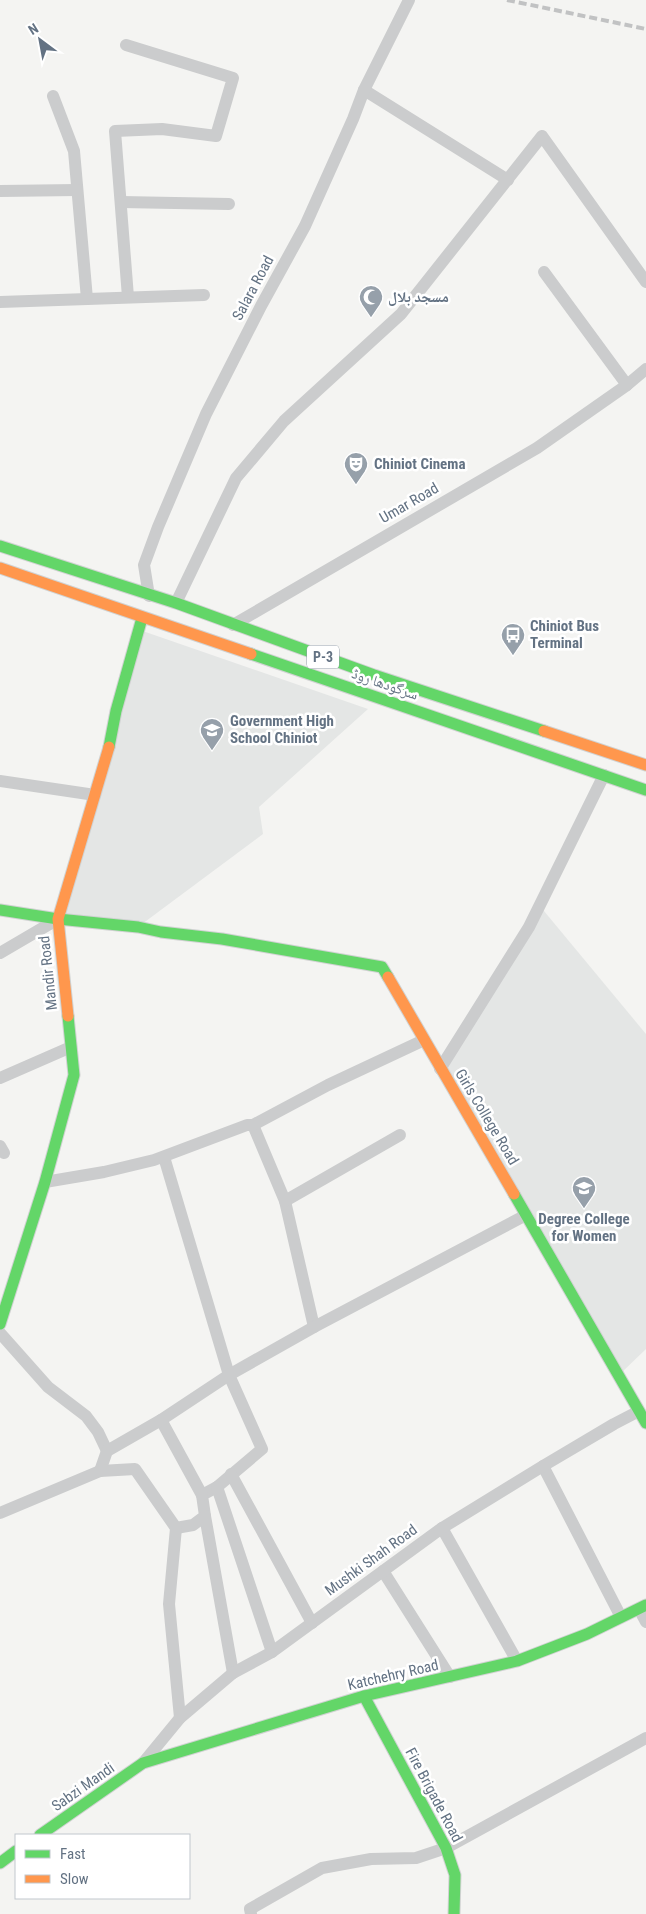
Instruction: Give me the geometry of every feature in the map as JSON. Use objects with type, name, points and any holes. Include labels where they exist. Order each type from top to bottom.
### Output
[{"type":"main road","name":"سرگودھا روڈ","points":[[0,546],[149,596],[176,603],[374,675],[646,765]]},
{"type":"main road","name":"سرگودھا روڈ","points":[[0,568],[646,790]]},
{"type":"main road","name":"Mandir Road","points":[[0,1324],[5,1290],[45,1182],[74,1075],[58,919],[108,752],[116,711],[142,618]]},
{"type":"main road","points":[[367,693],[374,675]]},
{"type":"main road","points":[[512,743],[520,723]]},
{"type":"main road","points":[[0,910],[58,919]]},
{"type":"main road","name":"Girls College Road","points":[[58,919],[138,927],[161,932],[222,939],[382,967],[646,1423]]},
{"type":"main road","name":"Katchehry Road","points":[[143,1763],[364,1696],[517,1661],[587,1634],[642,1607]]},
{"type":"main road","name":"Fire Brigade Road","points":[[364,1696],[446,1848],[455,1875],[454,1914]]},
{"type":"main road","name":"Sabzi Mandi","points":[[41,1834],[143,1763]]},
{"type":"main road","points":[[0,1863],[15,1853]]},
{"type":"street","name":"Salara Road","points":[[149,596],[144,565],[206,414],[261,306],[305,226],[364,90],[409,0]]},
{"type":"street","points":[[126,45],[233,78],[216,136],[162,129],[115,131],[128,297]]},
{"type":"street","points":[[364,90],[508,180]]},
{"type":"street","points":[[53,96],[74,151],[87,299]]},
{"type":"street","points":[[176,603],[236,478],[284,421],[401,314],[542,136],[646,282]]},
{"type":"street","points":[[0,191],[77,190]]},
{"type":"street","points":[[120,202],[229,204]]},
{"type":"street","points":[[544,272],[627,385]]},
{"type":"street","points":[[0,302],[204,294]]},
{"type":"street","name":"Umar Road","points":[[233,625],[537,448],[627,385],[646,369]]},
{"type":"street","points":[[440,1069],[529,927],[604,775]]},
{"type":"street","points":[[0,781],[95,795]]},
{"type":"street","points":[[0,953],[58,919]]},
{"type":"street","points":[[45,1182],[104,1172],[164,1157],[247,1124],[253,1125],[328,1085],[424,1040]]},
{"type":"street","points":[[0,1078],[71,1047]]},
{"type":"street","points":[[253,1125],[284,1201],[314,1327]]},
{"type":"street","points":[[284,1201],[400,1135]]},
{"type":"street","points":[[164,1157],[229,1375],[262,1449],[230,1474],[217,1487],[202,1495]]},
{"type":"street","points":[[100,1470],[107,1451],[161,1420],[229,1375],[314,1327],[526,1214]]},
{"type":"street","points":[[0,1333],[48,1387],[86,1416],[98,1432],[107,1451]]},
{"type":"street","name":"Mushki Shah Road","points":[[143,1763],[180,1718],[233,1673],[272,1652],[442,1528],[614,1424],[639,1411]]},
{"type":"street","points":[[161,1420],[202,1495],[233,1673]]},
{"type":"street","points":[[544,1466],[621,1617]]},
{"type":"street","points":[[0,1513],[100,1470],[135,1470],[176,1528],[169,1604],[180,1718]]},
{"type":"street","points":[[230,1474],[312,1623]]},
{"type":"street","points":[[217,1487],[272,1652]]},
{"type":"street","points":[[176,1528],[193,1525],[205,1516]]},
{"type":"street","points":[[442,1528],[517,1661]]},
{"type":"street","points":[[383,1571],[450,1677]]},
{"type":"street","points":[[642,1607],[646,1622]]},
{"type":"street","points":[[251,1914],[250,1909],[322,1868],[371,1859],[416,1858],[446,1848],[646,1738]]},
{"type":"shaded area","name":"Government High School Chiniot","points":[[134,628],[368,709],[259,807],[263,834],[138,927],[58,919]]},
{"type":"shaded area","name":"Degree College for Women","points":[[539,905],[646,1034],[646,1349],[619,1375],[440,1069]]},
{"type":"railway","points":[[507,0],[646,29]]},
{"type":"traffic: fast","points":[[0,546],[176,603],[374,675],[544,731]]},
{"type":"traffic: fast","points":[[109,747],[116,711],[142,618]]},
{"type":"traffic: fast","points":[[251,654],[646,790]]},
{"type":"traffic: fast","points":[[0,910],[222,939],[382,967],[388,977]]},
{"type":"traffic: fast","points":[[0,1324],[45,1182],[74,1075],[68,1016]]},
{"type":"traffic: fast","points":[[514,1194],[646,1423]]},
{"type":"traffic: fast","points":[[41,1834],[143,1763],[364,1696],[517,1661],[587,1634],[646,1605]]},
{"type":"traffic: fast","points":[[364,1696],[446,1848],[455,1875],[454,1914]]},
{"type":"traffic: fast","points":[[0,1863],[15,1852]]},
{"type":"traffic: slow","points":[[0,568],[251,654]]},
{"type":"traffic: slow","points":[[544,731],[646,765]]},
{"type":"traffic: slow","points":[[68,1016],[58,919],[109,747]]},
{"type":"traffic: slow","points":[[388,977],[514,1194]]},
{"type":"place","name":"مسجد بلال","points":[[371,318]]},
{"type":"place","name":"Chiniot Cinema","points":[[356,485]]},
{"type":"place","name":"Chiniot Bus Terminal","points":[[513,656]]},
{"type":"place","name":"Government High School Chiniot","points":[[212,751]]},
{"type":"place","name":"Degree College for Women","points":[[584,1209]]}]
